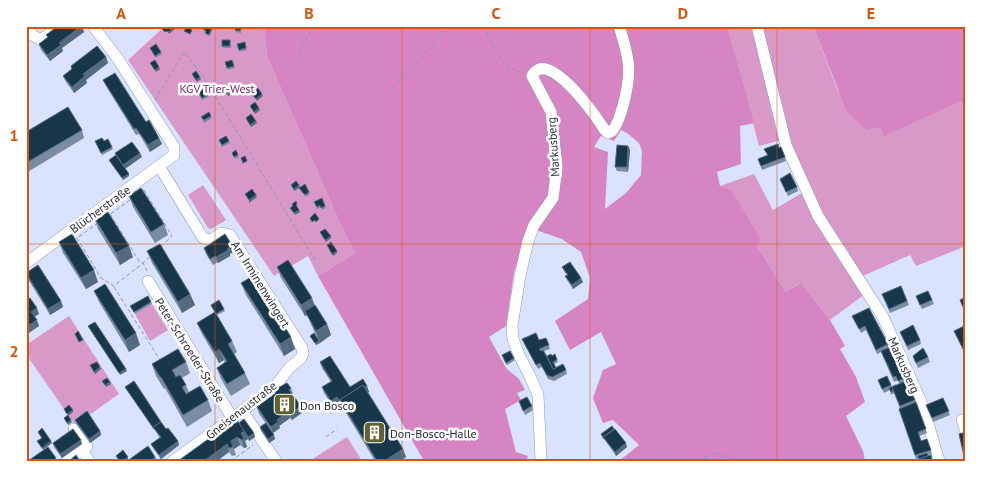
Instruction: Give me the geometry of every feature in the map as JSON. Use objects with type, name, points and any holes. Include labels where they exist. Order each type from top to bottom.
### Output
[{"type":"street","points":[[27,26],[32,35],[41,40],[60,26]]},
{"type":"street","name":"Blücherstraße","points":[[26,263],[174,155],[174,147],[118,59],[93,26]]},
{"type":"street","points":[[532,76],[539,69],[549,69],[565,80],[608,133],[612,131],[620,114],[630,77],[628,53],[619,26]]},
{"type":"street","name":"Markusberg","points":[[757,26],[786,145],[793,162],[818,216],[883,317],[923,406],[939,461]]},
{"type":"street","name":"Markusberg","points":[[532,76],[551,112],[556,167],[553,198],[534,225],[528,240],[512,326],[513,338],[519,355],[538,395],[541,461]]},
{"type":"street","name":"Am Irminenwingert","points":[[159,166],[203,238],[211,240],[222,233],[230,235],[302,348],[303,353]]},
{"type":"street","name":"Peter-Schroeder-Straße","points":[[148,281],[233,419]]},
{"type":"street","name":"Gneisenaustraße","points":[[173,461],[274,388],[289,368],[301,358],[303,353]]},
{"type":"street","points":[[243,412],[276,461]]},
{"type":"street","points":[[67,461],[87,446],[74,429]]},
{"type":"street","points":[[82,450],[89,461]]},
{"type":"path","points":[[299,54],[314,26]]},
{"type":"path","points":[[388,92],[430,48],[446,26]]},
{"type":"path","points":[[485,26],[499,58],[513,70],[532,76]]},
{"type":"path","points":[[156,99],[184,52],[203,76],[315,260]]},
{"type":"path","points":[[114,286],[143,263],[172,236],[144,190],[77,238],[101,278],[114,286],[161,362]]},
{"type":"path","points":[[110,214],[139,261],[143,263],[149,275],[148,281]]},
{"type":"path","points":[[326,437],[337,429]]},
{"type":"path","points":[[231,461],[262,438]]},
{"type":"path","points":[[698,461],[715,453],[741,461]]},
{"type":"green space","name":"KGV Trier-West","points":[[165,26],[264,26],[267,56],[355,253],[318,276],[308,256],[274,276],[128,60]]},
{"type":"green space","points":[[727,26],[813,26],[838,91],[961,101],[966,108],[966,246],[916,266],[910,255],[856,279],[865,294],[830,320],[801,283],[786,292],[756,245],[762,241],[720,186],[754,174],[773,210],[809,189],[789,138],[759,146]]},
{"type":"green space","points":[[203,185],[226,220],[211,229],[208,228],[188,195]]},
{"type":"green space","points":[[152,304],[168,330],[150,341],[135,314]]},
{"type":"green space","points":[[69,316],[119,394],[75,425],[26,354],[26,345]]},
{"type":"green space","points":[[347,437],[362,461],[309,461],[311,460]]},
{"type":"shaded area","points":[[264,26],[727,26],[754,123],[740,126],[741,164],[717,172],[720,186],[731,190],[762,241],[756,245],[786,292],[801,283],[830,320],[845,346],[840,349],[856,377],[865,402],[846,416],[863,451],[865,461],[619,461],[639,445],[613,420],[603,423],[593,398],[603,370],[616,364],[601,332],[570,350],[555,321],[588,299],[590,278],[581,252],[562,239],[530,228],[514,272],[506,326],[489,337],[506,368],[519,379],[525,390],[517,393],[521,400],[505,409],[516,452],[528,456],[526,461],[424,461],[318,276],[355,253],[267,56]],"holes":[[[621,130],[639,143],[642,151],[641,175],[626,193],[605,209],[608,152],[594,147],[601,136],[614,141]]]},
{"type":"shaded area","points":[[813,26],[966,26],[966,108],[961,101],[884,136],[881,127],[867,130],[847,112]]},
{"type":"building","points":[[58,26],[81,26],[47,55],[39,44],[48,37],[46,35]]},
{"type":"building","points":[[165,26],[174,27],[165,32],[162,29]]},
{"type":"building","points":[[205,26],[212,26],[209,35],[203,29]]},
{"type":"building","points":[[236,26],[241,26],[240,31],[235,30]]},
{"type":"building","points":[[187,27],[192,30],[190,34],[184,31]]},
{"type":"building","points":[[222,40],[230,40],[230,46],[222,46]]},
{"type":"building","points":[[245,42],[246,48],[239,50],[237,44]]},
{"type":"building","points":[[156,44],[161,52],[155,56],[150,48]]},
{"type":"building","points":[[97,46],[106,57],[83,74],[85,76],[72,87],[63,76],[72,69],[71,66]]},
{"type":"building","points":[[155,60],[159,67],[155,70],[150,63]]},
{"type":"building","points":[[232,60],[234,66],[227,68],[225,62]]},
{"type":"building","points":[[196,71],[200,77],[196,80],[192,74]]},
{"type":"building","points":[[115,73],[146,122],[149,120],[159,138],[148,145],[136,128],[134,129],[103,80]]},
{"type":"building","points":[[232,83],[235,89],[227,94],[223,88]]},
{"type":"building","points":[[258,88],[262,94],[256,99],[251,93]]},
{"type":"building","points":[[205,89],[208,95],[202,98],[198,92]]},
{"type":"building","points":[[255,102],[259,108],[254,112],[250,106]]},
{"type":"building","points":[[68,107],[82,130],[26,163],[26,132]]},
{"type":"building","points":[[209,112],[211,116],[204,120],[201,117]]},
{"type":"building","points":[[251,114],[256,121],[250,125],[246,118]]},
{"type":"building","points":[[226,136],[229,141],[222,145],[219,140]]},
{"type":"building","points":[[102,138],[104,141],[108,139],[112,147],[101,153],[95,141]]},
{"type":"building","points":[[132,142],[140,153],[123,165],[115,153]]},
{"type":"building","points":[[778,144],[785,157],[761,166],[758,159],[768,155],[764,149]]},
{"type":"building","points":[[617,145],[628,146],[627,167],[615,167]]},
{"type":"building","points":[[236,150],[238,155],[234,157],[232,153]]},
{"type":"building","points":[[116,155],[129,174],[122,178],[109,160]]},
{"type":"building","points":[[245,156],[247,161],[243,163],[241,158]]},
{"type":"building","points":[[790,173],[797,187],[786,192],[780,179]]},
{"type":"building","points":[[296,181],[299,185],[294,189],[291,185]]},
{"type":"building","points":[[305,184],[309,192],[305,195],[299,188]]},
{"type":"building","points":[[141,188],[164,224],[151,232],[129,196]]},
{"type":"building","points":[[252,189],[256,195],[249,200],[245,194]]},
{"type":"building","points":[[322,198],[325,206],[321,208],[320,205],[317,207],[314,202]]},
{"type":"building","points":[[296,201],[299,210],[294,213],[290,208]]},
{"type":"building","points":[[106,209],[129,246],[116,253],[94,217]]},
{"type":"building","points":[[315,213],[319,219],[316,222],[315,220],[312,222],[310,218]]},
{"type":"building","points":[[325,229],[331,236],[325,240],[320,232]]},
{"type":"building","points":[[72,234],[94,270],[81,278],[59,242]]},
{"type":"building","points":[[225,234],[232,245],[228,250],[210,259],[204,248]]},
{"type":"building","points":[[331,242],[337,251],[332,254],[327,245]]},
{"type":"building","points":[[160,244],[190,294],[178,302],[147,251]]},
{"type":"building","points":[[288,260],[312,298],[301,305],[277,267]]},
{"type":"building","points":[[570,262],[581,278],[572,285],[565,276],[568,275],[562,267]]},
{"type":"building","points":[[38,265],[61,301],[48,309],[26,273]]},
{"type":"building","points":[[253,276],[291,337],[280,344],[241,283]]},
{"type":"building","points":[[105,284],[136,333],[125,340],[94,291]]},
{"type":"building","points":[[901,286],[907,301],[889,309],[882,294]]},
{"type":"building","points":[[928,291],[932,300],[920,305],[916,296]]},
{"type":"building","points":[[148,296],[151,302],[134,312],[130,306]]},
{"type":"building","points":[[966,297],[966,314],[960,300]]},
{"type":"building","points":[[30,298],[37,308],[31,312],[37,320],[26,327],[26,300]]},
{"type":"building","points":[[219,300],[224,309],[216,314],[211,305]]},
{"type":"building","points":[[315,305],[327,324],[316,331],[305,311]]},
{"type":"building","points":[[869,308],[888,344],[876,350],[865,326],[859,329],[852,316]]},
{"type":"building","points":[[215,312],[232,341],[228,344],[245,373],[227,384],[217,368],[227,361],[219,349],[215,352],[197,323]]},
{"type":"building","points":[[95,322],[126,369],[119,373],[88,326]]},
{"type":"building","points":[[913,325],[920,340],[907,346],[900,332]]},
{"type":"building","points":[[966,325],[966,355],[954,331]]},
{"type":"building","points":[[78,331],[83,340],[79,342],[75,334]]},
{"type":"building","points":[[314,333],[319,341],[315,343],[310,336]]},
{"type":"building","points":[[536,333],[539,340],[546,338],[549,345],[539,349],[543,350],[553,369],[563,364],[566,370],[552,377],[547,375],[540,363],[536,365],[522,339]]},
{"type":"building","points":[[890,347],[905,378],[898,381],[896,376],[893,377],[881,351]]},
{"type":"building","points":[[923,348],[928,357],[916,363],[913,356]]},
{"type":"building","points":[[178,349],[186,362],[172,370],[176,377],[180,375],[186,385],[182,387],[186,394],[200,386],[208,400],[183,415],[152,364]]},
{"type":"building","points":[[510,351],[514,358],[506,363],[502,355]]},
{"type":"building","points":[[551,354],[552,356],[555,354],[557,360],[553,362],[556,368],[553,369],[547,356]]},
{"type":"building","points":[[330,356],[350,387],[363,379],[367,386],[364,387],[363,385],[340,400],[341,402],[337,397],[331,401],[322,387],[332,381],[320,362]]},
{"type":"building","points":[[97,362],[100,367],[94,372],[90,365]]},
{"type":"building","points":[[887,376],[891,385],[882,389],[878,380]]},
{"type":"building","points":[[107,378],[110,382],[105,385],[102,381]]},
{"type":"building","points":[[134,381],[161,422],[153,427],[154,429],[125,387]]},
{"type":"building","points":[[906,381],[915,400],[900,406],[892,387]]},
{"type":"building","name":"Don Bosco","points":[[287,383],[291,388],[289,390],[301,406],[290,414],[288,411],[271,427],[257,407],[276,393],[274,390]]},
{"type":"building","name":"Don-Bosco-Halle","points":[[363,385],[403,449],[384,461],[377,461],[340,400]]},
{"type":"building","points":[[527,397],[532,406],[523,411],[519,401]]},
{"type":"building","points":[[943,398],[949,411],[932,418],[926,405]]},
{"type":"building","points":[[916,402],[926,429],[918,432],[921,441],[927,439],[931,450],[915,455],[899,409]]},
{"type":"building","points":[[69,405],[73,410],[67,414],[64,409]]},
{"type":"building","points":[[87,411],[100,431],[89,439],[75,420]]},
{"type":"building","points":[[68,415],[71,420],[67,423],[64,418]]},
{"type":"building","points":[[236,419],[245,431],[241,433],[244,439],[242,440],[237,437],[231,441],[233,447],[229,448],[227,444],[204,461],[178,461]]},
{"type":"building","points":[[244,419],[254,433],[248,437],[239,423]]},
{"type":"building","points":[[161,422],[178,441],[159,455],[151,444],[161,437],[153,427]]},
{"type":"building","points":[[266,423],[274,435],[268,439],[260,427]]},
{"type":"building","points":[[612,426],[614,429],[603,437],[604,439],[601,434]]},
{"type":"building","points":[[42,428],[51,441],[42,448],[37,441],[42,438],[38,432]]},
{"type":"building","points":[[73,429],[81,440],[60,454],[53,443]]},
{"type":"building","points":[[615,429],[626,443],[615,452],[603,437]]},
{"type":"building","points":[[966,432],[966,456],[964,456],[959,434]]},
{"type":"building","points":[[148,446],[155,457],[150,461],[131,461],[130,459]]},
{"type":"building","points":[[48,447],[56,458],[52,461],[28,461]]},
{"type":"building","points":[[123,450],[128,457],[120,461],[116,456]]},
{"type":"building","points":[[927,453],[928,456],[919,459],[918,456]]},
{"type":"building","points":[[76,455],[80,461],[69,461]]},
{"type":"building","points":[[931,455],[932,461],[919,461],[919,459]]},
{"type":"place","name":"Don Bosco","points":[[284,405]]},
{"type":"place","name":"Don-Bosco-Halle","points":[[374,433]]}]
